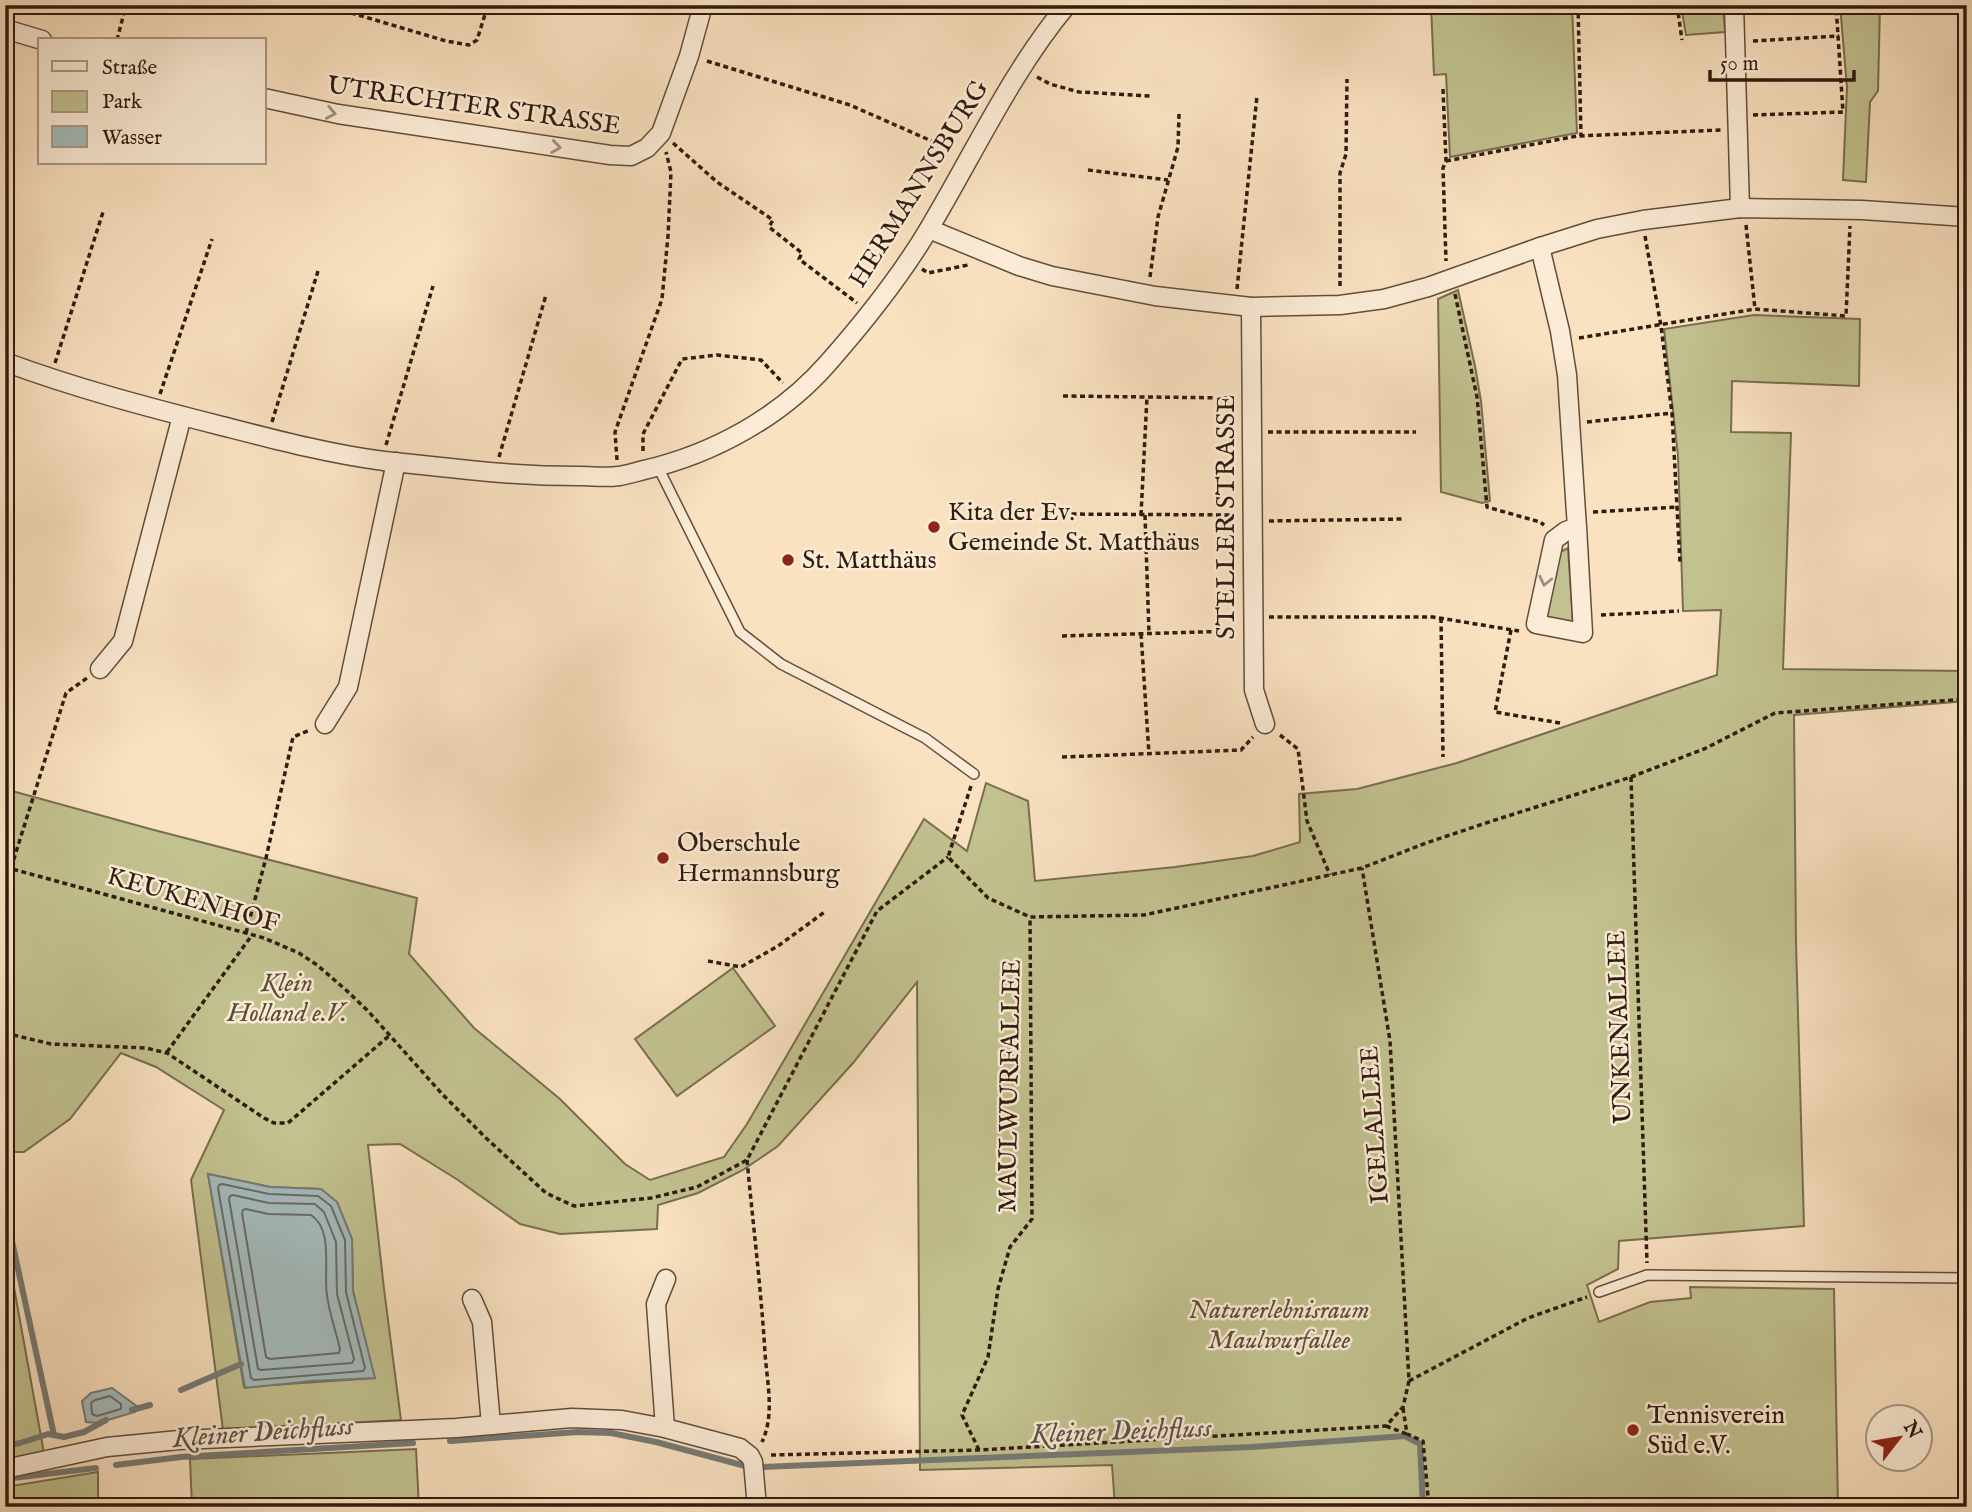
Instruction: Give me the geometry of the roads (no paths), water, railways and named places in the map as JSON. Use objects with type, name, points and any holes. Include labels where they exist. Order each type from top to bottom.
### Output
[{"type":"street","name":"UTRECHTER STRASSE","points":[[266,99],[338,114],[631,156],[648,148],[661,133],[689,55],[703,5]]},
{"type":"street","name":"HERMANNSBURG","points":[[5,362],[155,409],[267,438],[389,461],[552,476],[619,476],[651,469],[716,446],[762,419],[807,385],[826,366],[908,261],[1035,48],[1067,5]]},
{"type":"street","points":[[1734,5],[1741,208]]},
{"type":"street","points":[[5,29],[38,39]]},
{"type":"street","points":[[929,229],[1019,266],[1052,276],[1147,294],[1243,306],[1340,305],[1384,299],[1597,229],[1643,220],[1741,208],[1851,209],[1967,217]]},
{"type":"street","points":[[1540,247],[1567,375],[1577,520],[1583,633],[1535,624],[1554,540],[1577,520]]},
{"type":"street","name":"STELLER STRASSE","points":[[1243,306],[1252,399],[1254,690],[1265,724]]},
{"type":"street","points":[[100,669],[123,642],[182,416]]},
{"type":"street","points":[[325,724],[348,687],[389,461]]},
{"type":"street","points":[[665,1428],[656,1304],[666,1279]]},
{"type":"street","points":[[471,1299],[482,1322],[491,1425]]},
{"type":"street","points":[[5,1469],[107,1447],[179,1440],[599,1418],[665,1428],[740,1448],[750,1456],[755,1473],[757,1507]]},
{"type":"lane","points":[[651,469],[740,632],[780,664],[925,738],[974,774]]},
{"type":"lane","points":[[1599,1292],[1647,1275],[1967,1278]]},
{"type":"water","points":[[208,1174],[270,1187],[321,1189],[337,1202],[352,1239],[353,1291],[375,1378],[245,1388]]},
{"type":"water","points":[[112,1388],[138,1407],[135,1412],[98,1423],[86,1422],[82,1401],[91,1393]]},
{"type":"waterway","points":[[5,1209],[54,1435]]},
{"type":"waterway","points":[[181,1390],[241,1364]]},
{"type":"waterway","points":[[132,1410],[150,1405]]},
{"type":"waterway","points":[[5,1446],[48,1434],[64,1437],[84,1432],[106,1420]]},
{"type":"waterway","name":"Kleiner Deichfluss","points":[[450,1441],[578,1432],[611,1433],[749,1467]]},
{"type":"waterway","name":"Kleiner Deichfluss","points":[[759,1467],[1252,1447],[1405,1436],[1420,1444],[1423,1507]]},
{"type":"waterway","name":"Kleiner Deichfluss","points":[[116,1465],[181,1457],[413,1443]]},
{"type":"waterway","name":"Kleiner Deichfluss","points":[[5,1479],[96,1468]]},
{"type":"place","name":"Kita der Ev. Gemeinde St. Matthäus","points":[[934,527]]},
{"type":"place","name":"St. Matthäus","points":[[788,560]]},
{"type":"place","name":"Oberschule Hermannsburg","points":[[663,858]]},
{"type":"place","name":"Tennisverein Süd e.V.","points":[[1633,1430]]},
{"type":"park label","name":"Klein Holland e.V.","points":[[287,998]]},
{"type":"park label","name":"Naturerlebnisraum Maulwurfallee","points":[[1279,1325]]}]
